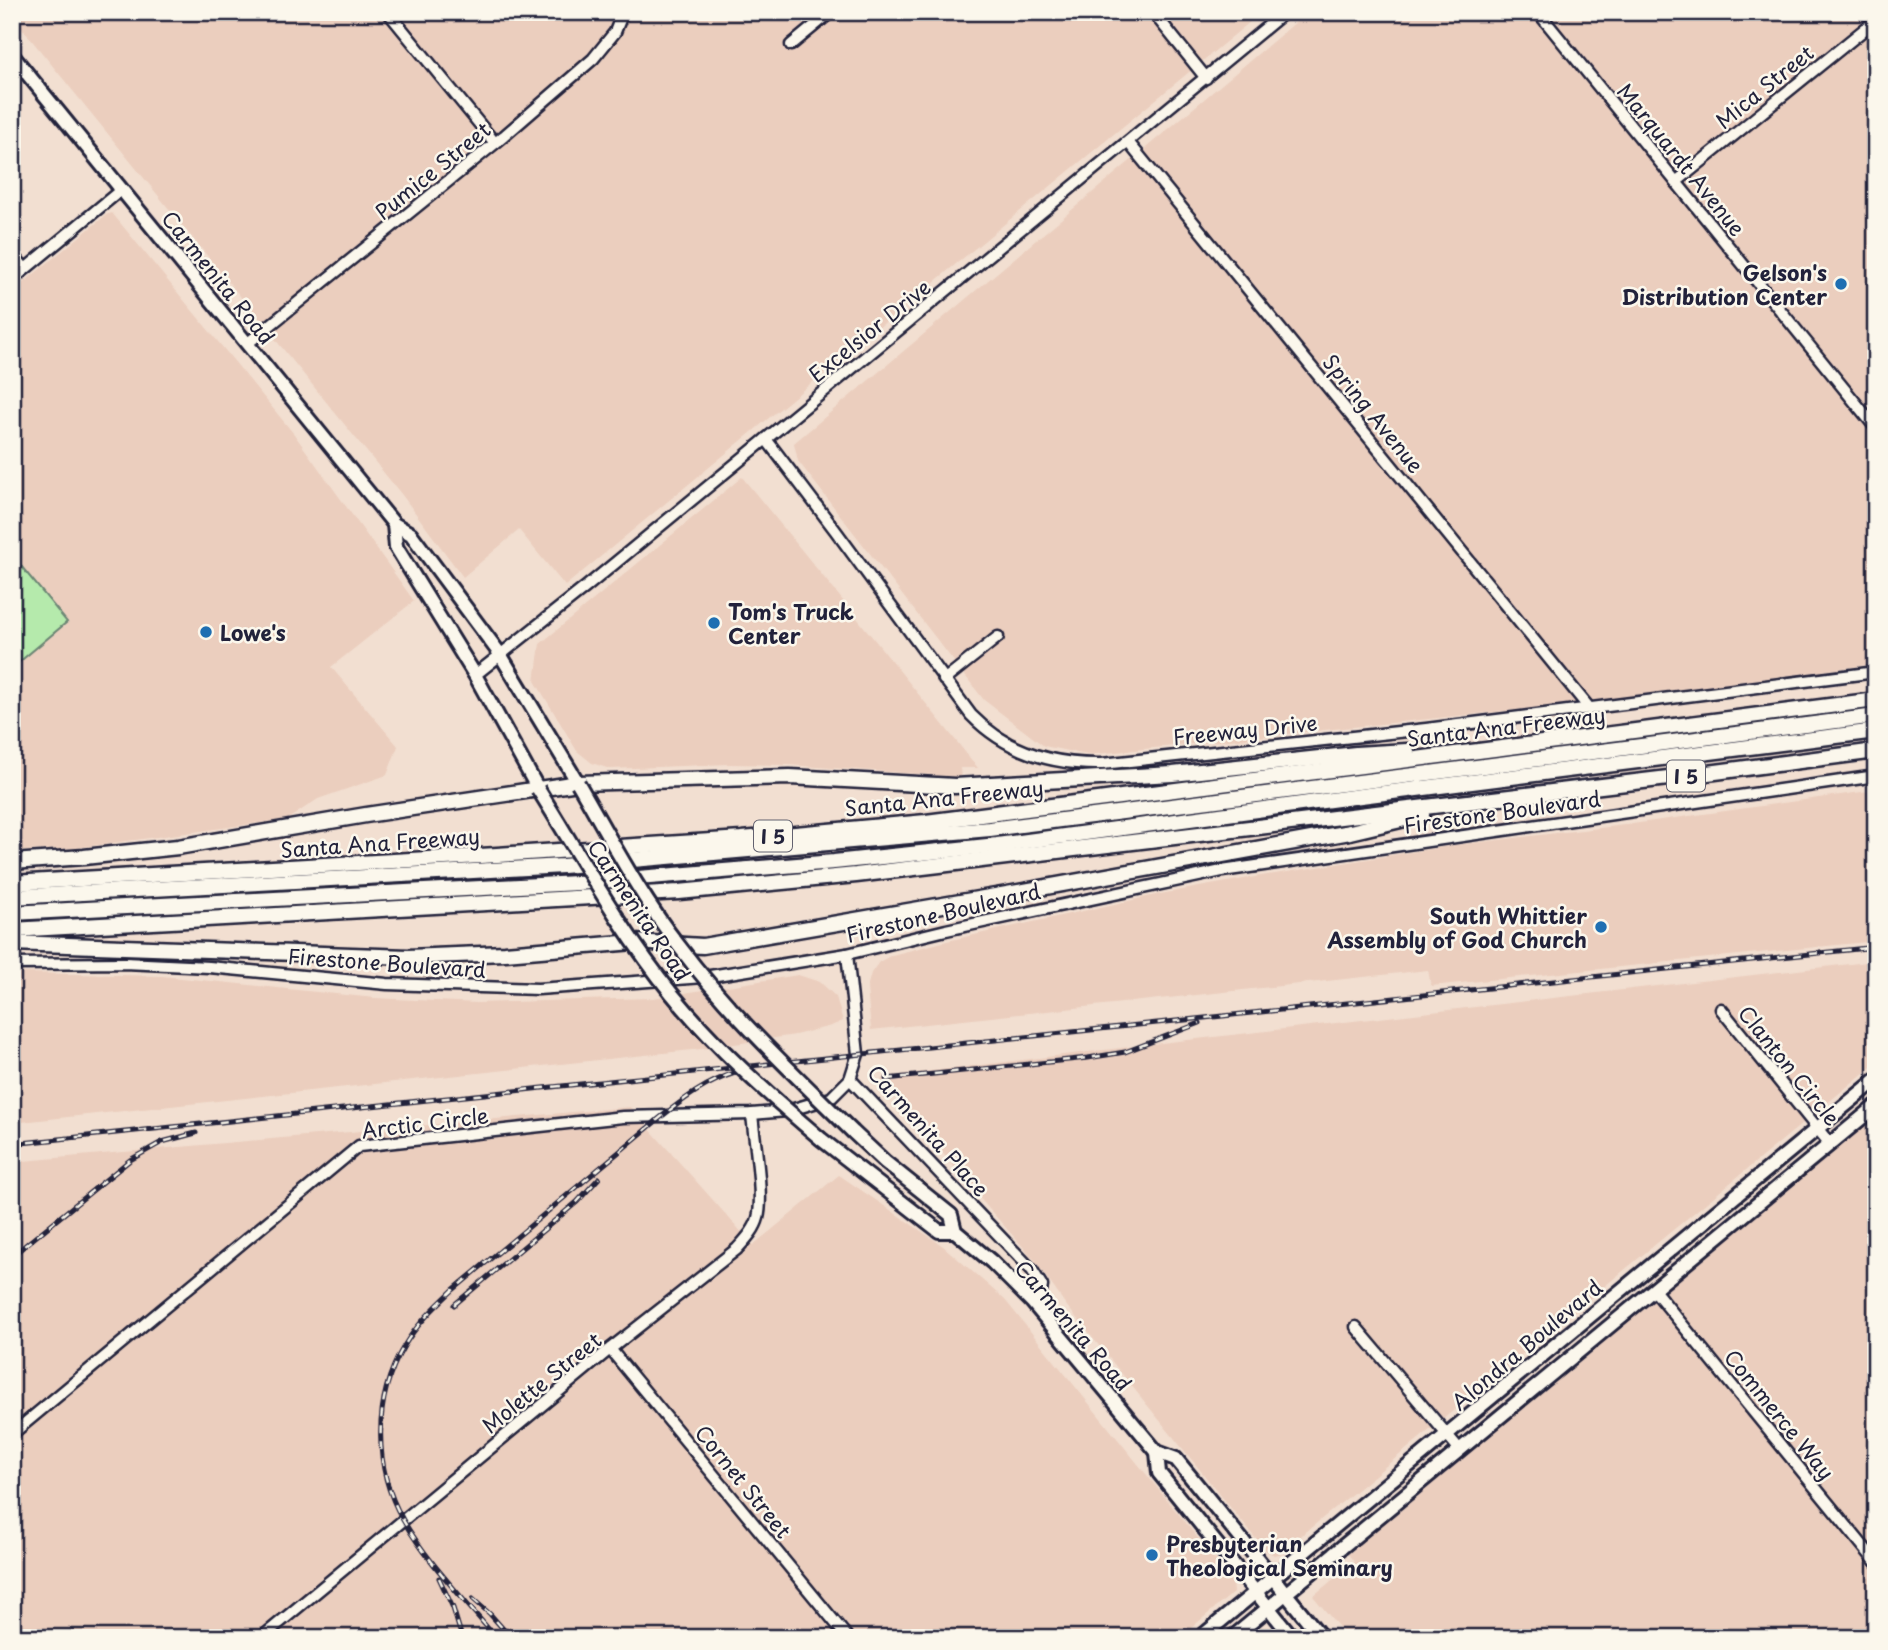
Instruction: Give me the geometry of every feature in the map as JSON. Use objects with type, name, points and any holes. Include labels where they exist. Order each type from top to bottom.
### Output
[{"type":"highway","name":"Santa Ana Freeway","points":[[12,883],[741,839],[926,822],[1876,700]]},
{"type":"highway","points":[[12,897],[576,865],[990,829],[1876,716]]},
{"type":"highway","points":[[12,913],[457,890],[678,876],[834,862],[997,845],[1876,731]]},
{"type":"highway","points":[[12,862],[84,858],[178,847],[578,783],[790,777],[955,786],[1037,783],[1173,774],[1356,754],[1530,744]]},
{"type":"highway","name":"I 5","points":[[12,930],[679,892],[1034,855],[1876,751]]},
{"type":"highway","points":[[12,943],[408,957],[505,953],[634,942],[703,946],[1350,832],[1496,798]]},
{"type":"main road","name":"Carmenita Road","points":[[12,55],[394,524],[411,534],[500,654],[636,882],[677,945],[754,1034],[853,1132],[951,1215],[955,1231],[992,1262],[1038,1309],[1157,1452],[1175,1459],[1322,1638]]},
{"type":"main road","name":"Carmenita Road","points":[[394,524],[396,547],[475,675],[538,789],[634,942],[672,993],[718,1045],[768,1094],[821,1139],[939,1231],[955,1231]]},
{"type":"main road","name":"Alondra Boulevard","points":[[1200,1638],[1876,1080]]},
{"type":"main road","name":"Alondra Boulevard","points":[[1232,1638],[1876,1107]]},
{"type":"main road","points":[[1589,1317],[1602,1332]]},
{"type":"main road","name":"Carmenita Road","points":[[1157,1452],[1159,1473],[1293,1638]]},
{"type":"street","points":[[388,12],[495,143]]},
{"type":"street","name":"Pumice Street","points":[[248,343],[495,143],[598,55],[615,32],[623,12]]},
{"type":"street","points":[[791,45],[831,12]]},
{"type":"street","points":[[1153,12],[1206,78]]},
{"type":"street","name":"Excelsior Drive","points":[[475,675],[548,618],[1285,12]]},
{"type":"street","name":"Marquardt Avenue","points":[[1538,12],[1876,428]]},
{"type":"street","name":"Mica Street","points":[[1676,183],[1876,20]]},
{"type":"street","name":"Spring Avenue","points":[[1128,142],[1590,709]]},
{"type":"street","points":[[12,280],[122,189]]},
{"type":"street","points":[[12,253],[25,269]]},
{"type":"street","name":"Freeway Drive","points":[[765,439],[971,715],[999,739],[1043,759],[1078,764],[1399,732],[1876,672]]},
{"type":"street","points":[[944,681],[998,636]]},
{"type":"street","name":"Firestone Boulevard","points":[[12,964],[125,963],[209,967],[387,984],[538,989],[704,977],[847,954],[958,927],[1222,871],[1876,776]]},
{"type":"street","name":"Carmenita Place","points":[[847,954],[859,1054],[850,1079],[1014,1248],[1032,1270],[1042,1286],[1038,1309]]},
{"type":"street","name":"Clanton Circle","points":[[1721,1009],[1830,1144]]},
{"type":"street","name":"Arctic Circle","points":[[12,1434],[359,1146],[624,1117],[787,1111],[831,1098],[850,1079]]},
{"type":"street","name":"Molette Street","points":[[261,1638],[610,1349],[736,1250],[750,1235],[759,1218],[760,1198],[752,1114]]},
{"type":"street","name":"Commerce Way","points":[[1654,1290],[1876,1562]]},
{"type":"street","points":[[1356,1327],[1460,1450]]},
{"type":"street","name":"Cornet Street","points":[[610,1349],[848,1638]]},
{"type":"shaded area","points":[[12,12],[1262,12],[565,586],[519,530],[463,577],[402,495],[12,16]]},
{"type":"shaded area","points":[[1308,12],[1876,12],[1876,664],[1544,707],[1087,755],[1044,746],[984,700],[798,461],[794,443]]},
{"type":"shaded area","points":[[112,213],[294,434],[414,601],[331,667],[398,746],[387,775],[318,799],[288,819],[77,848],[12,852],[12,292],[106,215]]},
{"type":"shaded area","name":"Tom's Truck Center","points":[[742,477],[978,768],[960,768],[961,777],[788,765],[729,764],[610,769],[592,763],[577,751],[535,681],[540,644]]},
{"type":"shaded area","points":[[1876,790],[1876,941],[1431,986],[1428,970],[871,1030],[867,988],[871,973],[879,962],[892,955],[947,941],[1160,894],[1255,877],[1455,845],[1625,825]]},
{"type":"shaded area","points":[[1876,961],[1876,1063],[1279,1554],[1274,1555],[1265,1550],[1066,1305],[1032,1257],[881,1079],[1170,1042]]},
{"type":"shaded area","points":[[12,974],[162,976],[375,998],[477,1003],[653,998],[798,975],[820,982],[836,997],[843,1021],[795,1035],[701,1049],[12,1123]]},
{"type":"shaded area","points":[[630,1107],[753,1245],[839,1175],[943,1246],[1005,1300],[1232,1580],[1233,1593],[1179,1638],[12,1638],[12,1162]]},
{"type":"shaded area","points":[[1876,1116],[1876,1638],[1348,1638],[1313,1596],[1354,1562],[1348,1554]]},
{"type":"green space","points":[[12,555],[67,622],[12,668]]},
{"type":"railway","points":[[12,1144],[1876,947]]},
{"type":"railway","points":[[886,1079],[1125,1052],[1200,1023]]},
{"type":"railway","points":[[496,1638],[424,1551],[393,1500],[382,1456],[381,1433],[382,1410],[394,1366],[415,1330],[453,1290],[670,1110],[705,1086],[735,1073]]},
{"type":"railway","points":[[12,1256],[130,1160],[162,1142],[196,1133]]},
{"type":"railway","points":[[454,1305],[577,1202],[599,1178]]},
{"type":"railway","points":[[439,1578],[453,1608],[462,1638]]},
{"type":"railway","points":[[473,1599],[511,1638]]},
{"type":"place","name":"Gelson's Distribution Center","points":[[1841,284]]},
{"type":"place","name":"Tom's Truck Center","points":[[714,623]]},
{"type":"place","name":"Lowe's","points":[[206,632]]},
{"type":"place","name":"South Whittier Assembly of God Church","points":[[1601,927]]},
{"type":"place","name":"Presbyterian Theological Seminary","points":[[1152,1555]]}]
